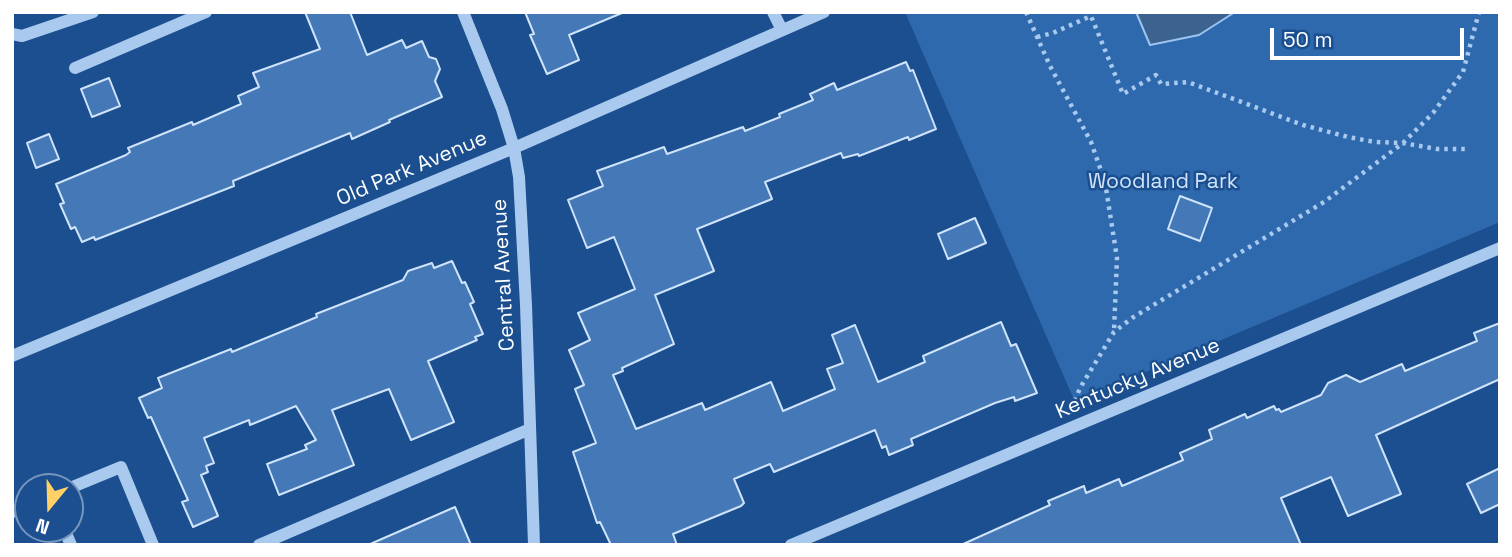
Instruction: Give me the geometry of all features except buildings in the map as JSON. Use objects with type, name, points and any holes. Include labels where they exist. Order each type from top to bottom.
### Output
[{"type":"street","points":[[12,34],[22,36],[93,12]]},
{"type":"street","points":[[75,68],[206,12]]},
{"type":"street","name":"Central Avenue","points":[[463,12],[502,109],[514,148],[519,177],[534,545]]},
{"type":"street","points":[[773,12],[782,30]]},
{"type":"street","name":"Old Park Avenue","points":[[12,356],[514,148],[824,12]]},
{"type":"street","name":"Kentucky Avenue","points":[[791,545],[1500,248]]},
{"type":"street","points":[[259,545],[530,429]]},
{"type":"street","points":[[84,482],[121,467],[153,545]]},
{"type":"path","points":[[1026,12],[1091,142],[1105,182],[1117,258],[1114,332]]},
{"type":"path","points":[[1075,401],[1114,332],[1132,318],[1324,202],[1403,143],[1433,113],[1463,72],[1479,12]]},
{"type":"path","points":[[1037,37],[1091,16],[1123,94],[1156,75],[1161,84],[1188,82],[1303,125],[1375,142],[1403,143],[1437,149],[1468,149]]},
{"type":"green space","name":"Woodland Park","points":[[905,12],[1500,12],[1500,222],[1075,402]]},
{"type":"shaded area","points":[[1136,12],[1235,12],[1199,35],[1150,45]]}]
